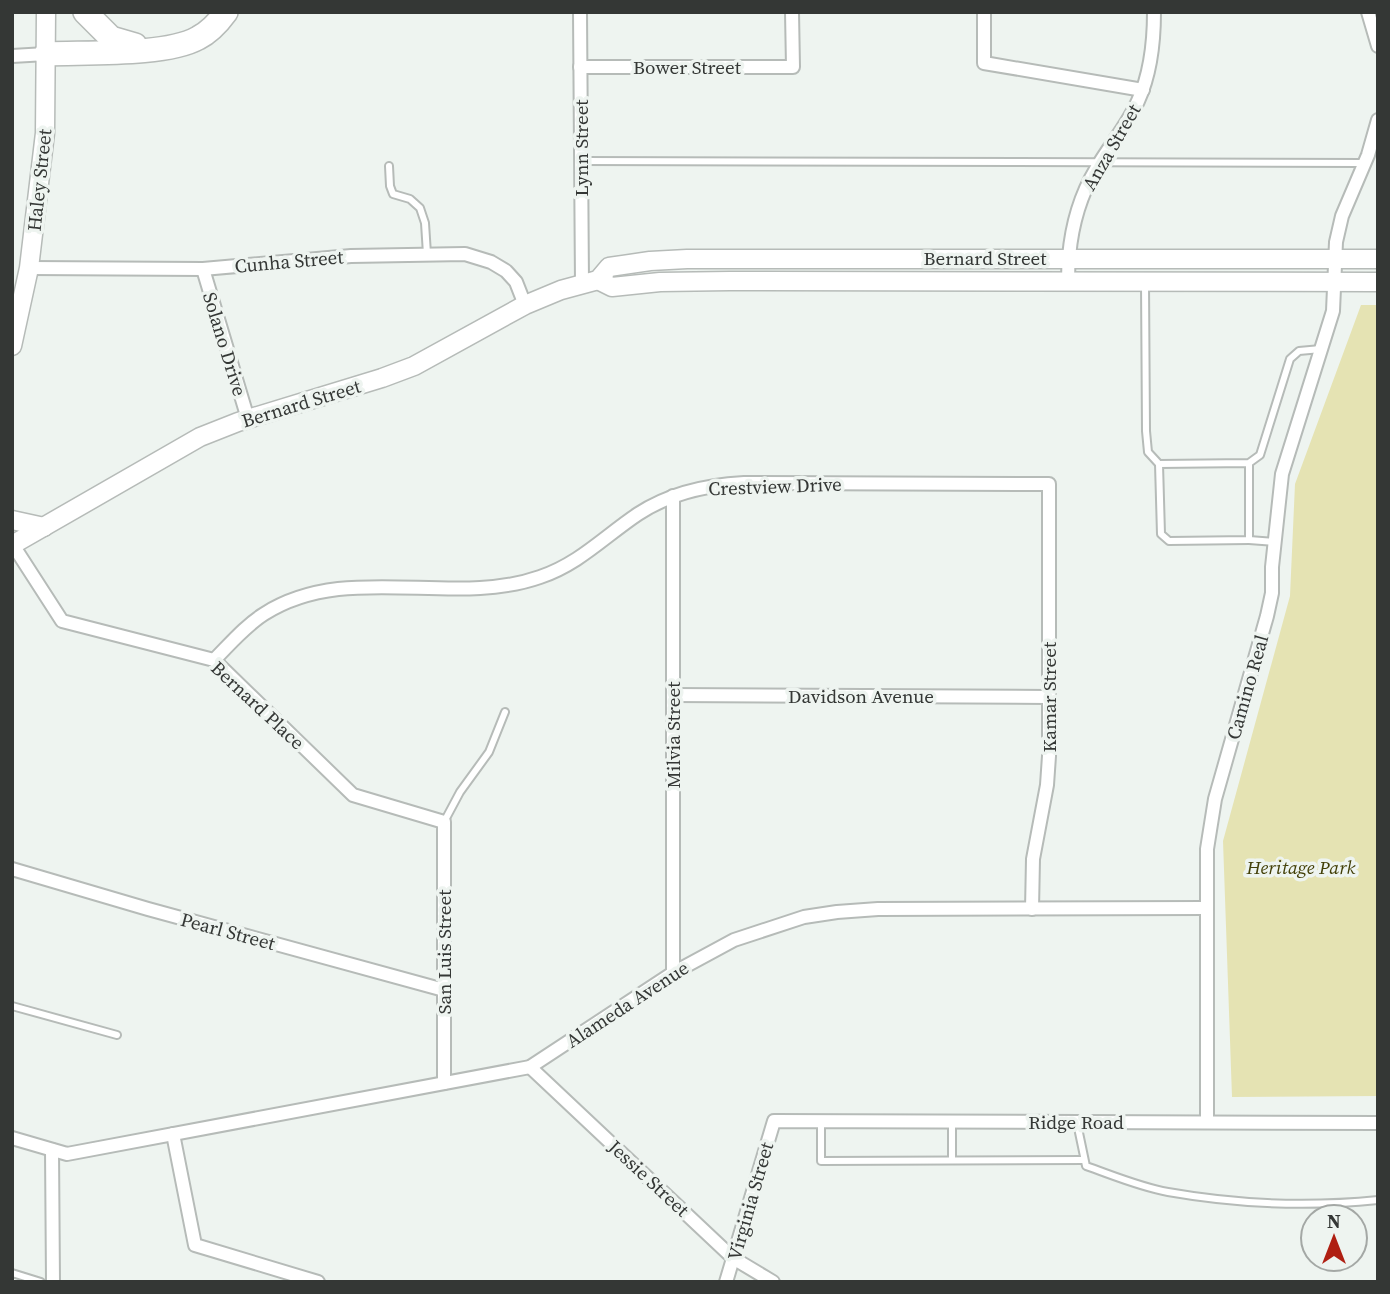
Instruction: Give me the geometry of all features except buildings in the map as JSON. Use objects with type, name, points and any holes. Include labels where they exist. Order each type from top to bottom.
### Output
[{"type":"highway","points":[[85,12],[111,38],[155,50]]},
{"type":"highway","points":[[46,54],[155,50],[197,39],[215,27],[226,12]]},
{"type":"street","name":"Haley Street","points":[[13,339],[29,268],[46,133],[46,12]]},
{"type":"street","name":"Lynn Street","points":[[580,12],[581,161],[590,282]]},
{"type":"street","name":"Bower Street","points":[[580,67],[793,67],[793,12]]},
{"type":"street","points":[[984,12],[984,63],[1143,90]]},
{"type":"street","name":"Anza Street","points":[[1069,281],[1068,258],[1074,219],[1083,192],[1126,125],[1143,90],[1153,41],[1154,12]]},
{"type":"street","points":[[1368,12],[1378,46]]},
{"type":"street","points":[[12,56],[46,54]]},
{"type":"street","name":"Camino Real","points":[[1207,1122],[1207,849],[1214,799],[1267,616],[1272,593],[1282,474],[1333,311],[1342,216],[1378,120]]},
{"type":"street","name":"Cunha Street","points":[[29,268],[203,269],[351,256],[473,255],[506,271],[516,282],[525,304]]},
{"type":"street","name":"Bernard Street","points":[[13,545],[200,438],[248,419],[414,366],[525,304],[590,282],[609,267],[675,260],[1378,259]]},
{"type":"street","name":"Solano Drive","points":[[203,269],[248,419]]},
{"type":"street","name":"Bernard Street","points":[[590,282],[612,287],[660,282],[730,281],[1378,282]]},
{"type":"street","name":"Crestview Drive","points":[[214,660],[244,629],[264,614],[304,595],[352,588],[490,588],[520,584],[542,577],[587,554],[640,513],[673,496],[718,484],[1049,484]]},
{"type":"street","name":"Kamar Street","points":[[1032,909],[1033,859],[1047,785],[1049,756],[1049,484]]},
{"type":"street","name":"Milvia Street","points":[[673,496],[673,973]]},
{"type":"street","points":[[12,520],[44,527]]},
{"type":"street","name":"Bernard Place","points":[[13,545],[62,621],[214,660],[353,795],[444,822]]},
{"type":"street","name":"Davidson Avenue","points":[[673,695],[1049,697]]},
{"type":"street","name":"San Luis Street","points":[[444,822],[444,1083]]},
{"type":"street","name":"Pearl Street","points":[[12,869],[444,990]]},
{"type":"street","name":"Alameda Avenue","points":[[12,1138],[68,1154],[530,1067],[673,973],[734,940],[772,926],[826,914],[878,909],[1206,908]]},
{"type":"street","name":"Jessie Street","points":[[530,1067],[733,1258],[773,1282]]},
{"type":"street","name":"Ridge Road","points":[[774,1121],[1378,1123]]},
{"type":"street","name":"Virginia Street","points":[[726,1282],[774,1121]]},
{"type":"street","points":[[173,1134],[195,1245],[318,1282]]},
{"type":"street","points":[[52,1150],[53,1282]]},
{"type":"lane","points":[[581,161],[1364,163]]},
{"type":"lane","points":[[389,166],[393,194],[414,202],[423,215],[427,254]]},
{"type":"lane","points":[[1144,282],[1146,431],[1148,452],[1159,464],[1161,534],[1169,541],[1275,542]]},
{"type":"lane","points":[[1159,464],[1248,463],[1260,455],[1290,359],[1299,351],[1321,349]]},
{"type":"lane","points":[[1248,463],[1248,540]]},
{"type":"lane","points":[[444,822],[460,792],[489,751],[505,712]]},
{"type":"lane","points":[[12,1006],[117,1035]]},
{"type":"lane","points":[[821,1121],[821,1161],[1084,1160]]},
{"type":"lane","points":[[952,1122],[952,1160]]},
{"type":"lane","points":[[1077,1122],[1086,1166],[1166,1192],[1251,1202],[1347,1203],[1378,1200]]},
{"type":"lane","points":[[12,1273],[41,1282]]},
{"type":"green space","name":"Heritage Park","points":[[1361,305],[1378,305],[1378,1096],[1232,1097],[1223,841],[1290,596],[1295,484]]}]
